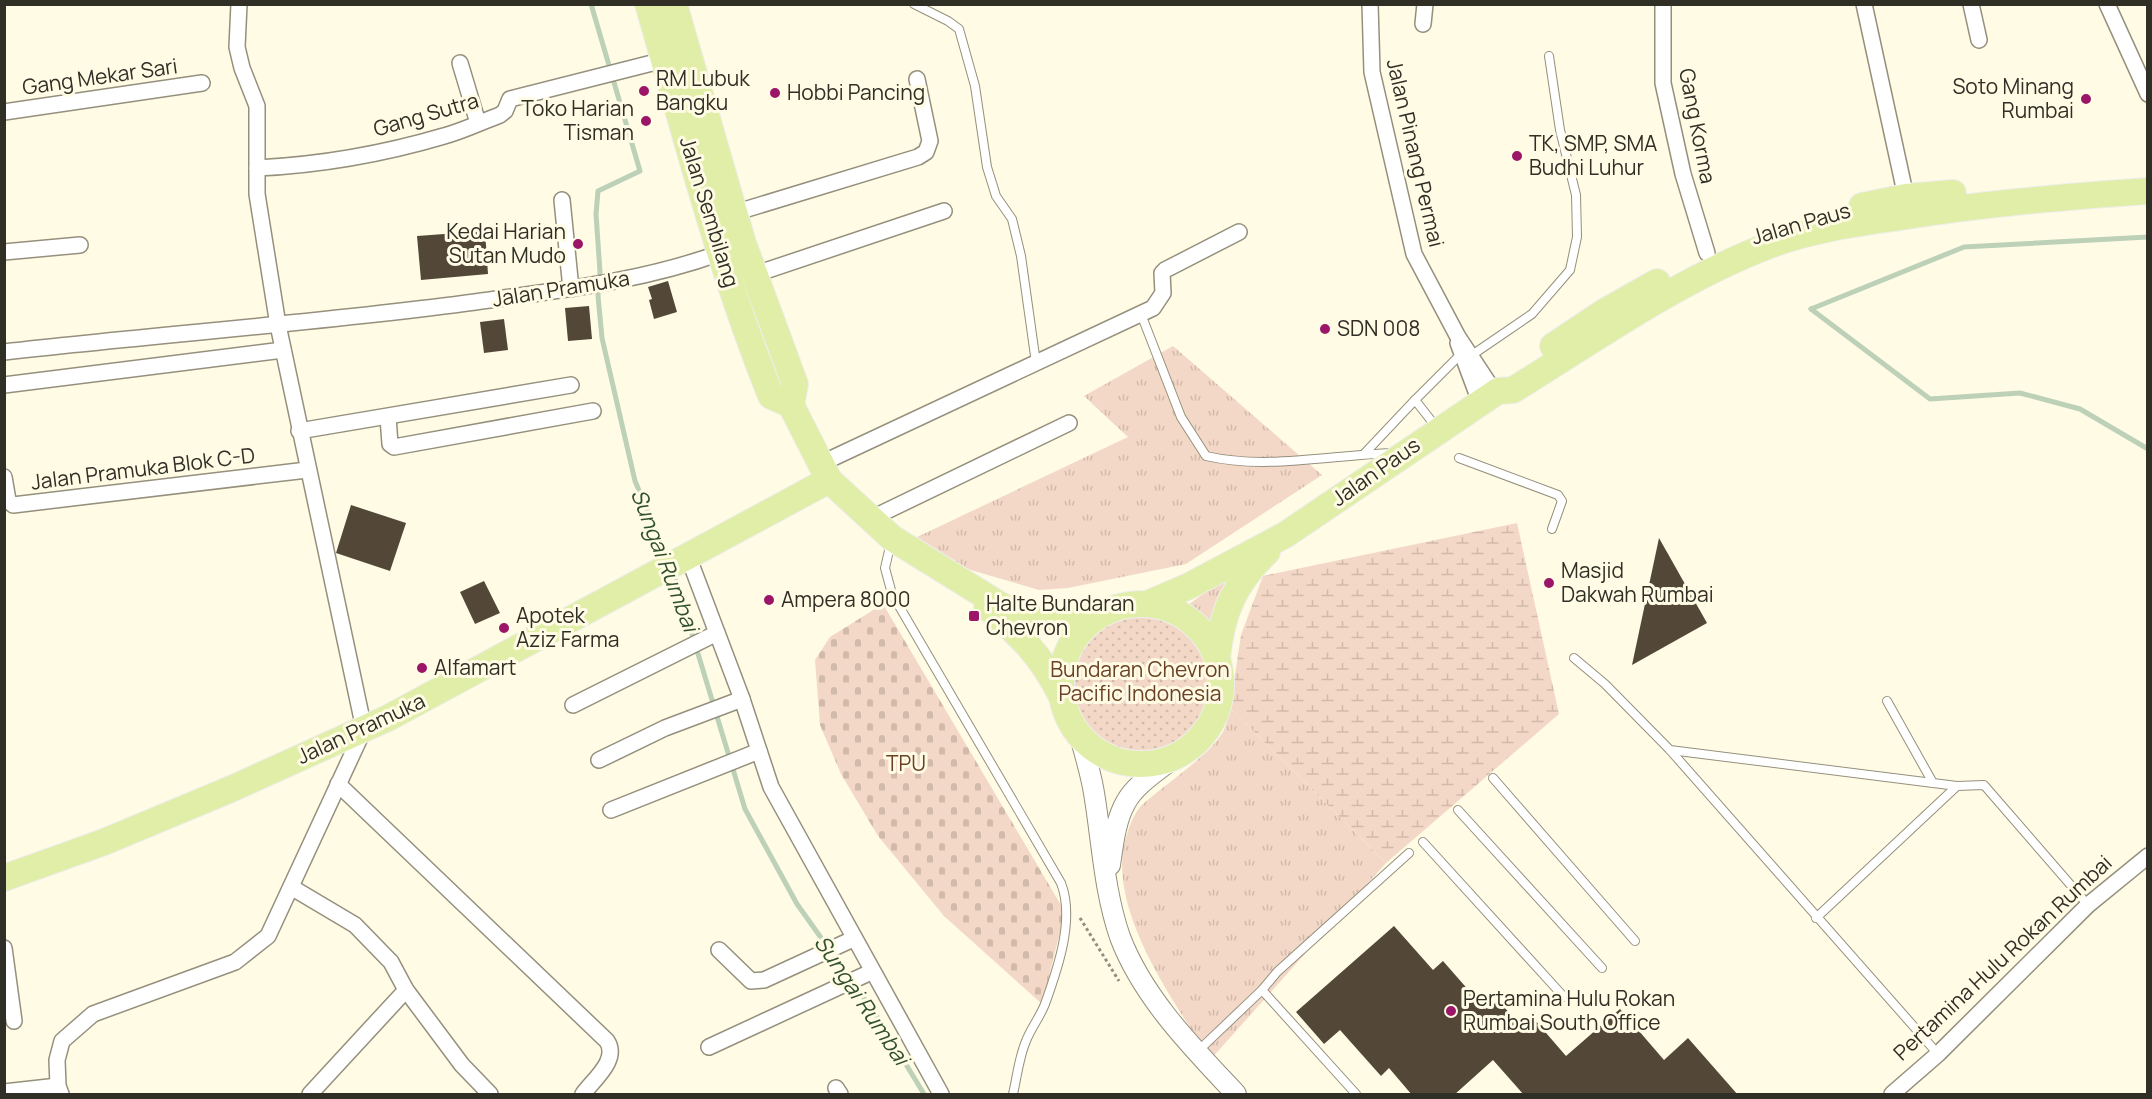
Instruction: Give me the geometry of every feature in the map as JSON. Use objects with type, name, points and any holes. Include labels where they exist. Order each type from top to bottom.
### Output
[{"type":"main road","name":"Jalan Sembilang","points":[[648,4],[720,253],[750,343],[786,395],[825,472],[892,538],[1000,605],[1032,619],[1060,623],[1098,616]]},
{"type":"main road","name":"Jalan Sembilang","points":[[674,4],[786,395]]},
{"type":"main road","name":"Jalan Paus","points":[[1147,604],[1189,586],[1285,535],[1491,395],[1505,378],[1604,312],[1707,253],[1821,215],[1906,197],[2148,174]]},
{"type":"main road","name":"Jalan Paus","points":[[1491,395],[1512,390],[1711,270],[1771,245],[1824,229],[1910,215],[2022,200],[2148,191]]},
{"type":"main road","name":"Jalan Pramuka","points":[[4,878],[114,837],[364,729],[453,685],[656,575],[825,472]]},
{"type":"main road","name":"Jalan Paus","points":[[1217,658],[1220,625],[1231,598],[1253,566],[1285,535]]},
{"type":"main road","name":"Jalan Sembilang","points":[[951,576],[1028,642],[1047,667],[1061,696]]},
{"type":"main road","points":[[1147,604],[1171,610],[1192,622],[1207,639],[1217,658],[1221,677],[1220,700],[1215,715],[1194,744],[1177,755],[1158,762],[1138,764],[1117,760],[1097,751],[1080,736],[1066,715],[1061,696],[1061,674],[1067,652],[1079,632],[1098,616],[1121,606],[1147,604]]},
{"type":"street","points":[[4,1092],[59,1090],[57,1060],[62,1041],[93,1014],[235,962],[268,936],[364,729],[307,470],[278,325],[258,194],[257,106],[242,68],[237,47],[239,4]]},
{"type":"street","name":"Jalan Pinang Permai","points":[[1370,4],[1372,72],[1414,254],[1466,355],[1491,395]]},
{"type":"street","points":[[1423,24],[1425,4]]},
{"type":"street","name":"Gang Korma","points":[[1663,4],[1663,83],[1683,174],[1707,253]]},
{"type":"street","points":[[1971,4],[1979,40]]},
{"type":"street","points":[[2107,4],[2148,94]]},
{"type":"street","points":[[1870,6],[1906,197]]},
{"type":"street","name":"Gang Sutra","points":[[257,168],[303,166],[447,135],[505,111],[510,99],[664,60]]},
{"type":"street","points":[[460,63],[478,123]]},
{"type":"street","points":[[734,213],[918,157],[926,152],[930,141],[917,79]]},
{"type":"street","name":"Gang Mekar Sari","points":[[4,112],[202,83]]},
{"type":"street","points":[[562,200],[571,289]]},
{"type":"street","points":[[753,275],[944,211]]},
{"type":"street","points":[[825,472],[1153,308],[1160,300],[1162,273],[1165,270],[1239,232]]},
{"type":"street","points":[[4,252],[80,245]]},
{"type":"street","name":"Jalan Pramuka","points":[[4,352],[278,325],[600,285],[678,268],[720,253]]},
{"type":"street","points":[[4,385],[283,350]]},
{"type":"street","points":[[299,431],[571,385]]},
{"type":"street","points":[[388,417],[390,444],[394,447],[593,411]]},
{"type":"street","points":[[872,518],[1069,423]]},
{"type":"street","name":"Jalan Pramuka Blok C-D","points":[[4,477],[8,500],[13,505],[307,470]]},
{"type":"street","points":[[688,556],[710,637],[742,699],[771,788],[853,939],[865,975],[941,1095]]},
{"type":"street","points":[[573,705],[710,637]]},
{"type":"street","points":[[599,760],[665,728],[742,699]]},
{"type":"street","points":[[1080,736],[1094,790],[1106,883],[1120,937],[1140,979],[1236,1095]]},
{"type":"street","points":[[610,810],[759,751]]},
{"type":"street","points":[[1106,883],[1117,826],[1126,802],[1138,788],[1177,755]]},
{"type":"street","points":[[338,784],[607,1041],[612,1048],[610,1061],[583,1095]]},
{"type":"street","name":"Pertamina Hulu Rokan Rumbai","points":[[1892,1095],[1938,1054],[2088,905],[2148,856]]},
{"type":"street","points":[[291,887],[355,925],[392,962],[406,990],[462,1065],[490,1095]]},
{"type":"street","points":[[719,950],[751,981],[764,980],[853,939]]},
{"type":"street","points":[[4,948],[14,1021]]},
{"type":"street","points":[[709,1047],[865,975]]},
{"type":"street","points":[[310,1095],[406,990]]},
{"type":"lane","points":[[914,4],[959,29],[975,86],[987,167],[996,196],[1012,219],[1021,256],[1037,364]]},
{"type":"lane","points":[[1364,454],[1415,400],[1466,355],[1532,314],[1570,270],[1577,237],[1576,195],[1560,130],[1549,57]]},
{"type":"lane","points":[[1142,314],[1181,417],[1206,456],[1220,460],[1282,462],[1364,454],[1404,453]]},
{"type":"lane","points":[[1415,400],[1438,429]]},
{"type":"lane","points":[[1459,458],[1557,495],[1562,501],[1552,529]]},
{"type":"lane","points":[[892,538],[885,568],[892,594],[1061,883],[1066,897],[1066,921],[1060,953],[1044,1005],[1026,1041],[1013,1095]]},
{"type":"lane","points":[[1574,658],[1605,684],[1670,750],[1938,1054]]},
{"type":"lane","points":[[1887,701],[1933,783]]},
{"type":"lane","points":[[1670,750],[1957,786],[1984,785],[2088,905]]},
{"type":"lane","points":[[1493,778],[1635,941]]},
{"type":"lane","points":[[1816,918],[1957,786]]},
{"type":"lane","points":[[1458,810],[1602,968]]},
{"type":"lane","points":[[1423,842],[1564,997]]},
{"type":"lane","points":[[1198,1051],[1262,990],[1277,972],[1409,853]]},
{"type":"lane","points":[[1262,990],[1356,1095]]},
{"type":"green space","points":[[1173,346],[1322,475],[1186,564],[1068,588],[1039,590],[957,566],[915,538],[1128,437],[1084,396]]},
{"type":"green space","points":[[1517,523],[1559,714],[1386,863],[1230,708],[1241,635],[1263,576]]},
{"type":"green space","points":[[1245,563],[1211,627],[1188,605]]},
{"type":"green space","name":"TPU","points":[[883,604],[1065,912],[1042,1004],[944,916],[878,836],[841,774],[820,725],[815,660],[830,637]]},
{"type":"green space","name":"Bundaran Chevron Pacific Indonesia","points":[[1140,612],[1167,618],[1179,624],[1189,633],[1198,643],[1204,655],[1210,682],[1204,709],[1198,721],[1189,731],[1179,740],[1167,746],[1140,752],[1113,746],[1101,740],[1091,731],[1082,721],[1076,709],[1070,682],[1076,655],[1082,643],[1091,633],[1101,624],[1113,618]]},
{"type":"green space","points":[[1230,708],[1386,863],[1211,1059],[1178,1009],[1145,950],[1132,919],[1124,888],[1122,859],[1128,831],[1138,809],[1209,749],[1224,730]]},
{"type":"building","points":[[485,231],[488,274],[421,280],[417,236]]},
{"type":"building","points":[[668,281],[677,312],[654,319],[648,287]]},
{"type":"building","points":[[589,306],[592,339],[568,341],[565,308]]},
{"type":"building","points":[[504,319],[508,350],[484,353],[480,322]]},
{"type":"building","points":[[351,505],[406,523],[390,571],[336,553]]},
{"type":"building","points":[[1659,538],[1707,623],[1632,665]]},
{"type":"building","points":[[484,581],[500,613],[475,624],[460,592]]},
{"type":"building","name":"Pertamina Hulu Rokan Rumbai South Office","points":[[1394,926],[1433,970],[1443,961],[1485,1009],[1499,1001],[1523,1029],[1534,1019],[1566,1056],[1620,1009],[1664,1060],[1688,1038],[1738,1095],[1524,1095],[1493,1060],[1454,1095],[1412,1095],[1389,1068],[1381,1076],[1340,1030],[1324,1044],[1296,1012]]},
{"type":"waterway","name":"Sungai Rumbai","points":[[591,4],[640,171],[598,191],[596,214],[600,272],[598,296],[602,338],[635,481],[668,559]]},
{"type":"waterway","points":[[1811,309],[1964,247],[2148,237]]},
{"type":"waterway","points":[[1811,309],[1930,399],[2020,393],[2080,409],[2148,449]]},
{"type":"waterway","name":"Sungai Rumbai","points":[[673,571],[745,809],[797,904],[876,1015],[924,1094]]},
{"type":"place","name":"RM Lubuk Bangku","points":[[644,91]]},
{"type":"place","name":"Hobbi Pancing","points":[[775,93]]},
{"type":"place","name":"Soto Minang Rumbai","points":[[2086,99]]},
{"type":"place","name":"Toko Harian Tisman","points":[[646,121]]},
{"type":"place","name":"TK, SMP, SMA Budhi Luhur","points":[[1517,156]]},
{"type":"place","name":"Kedai Harian Sutan Mudo","points":[[578,244]]},
{"type":"place","name":"SDN 008","points":[[1325,329]]},
{"type":"place","name":"Masjid Dakwah Rumbai","points":[[1549,583]]},
{"type":"place","name":"Ampera 8000","points":[[769,600]]},
{"type":"place","name":"Halte Bundaran Chevron","points":[[974,616]]},
{"type":"place","name":"Apotek Aziz Farma","points":[[504,628]]},
{"type":"place","name":"Alfamart","points":[[422,668]]},
{"type":"place","name":"Pertamina Hulu Rokan Rumbai South Office","points":[[1451,1011]]}]
